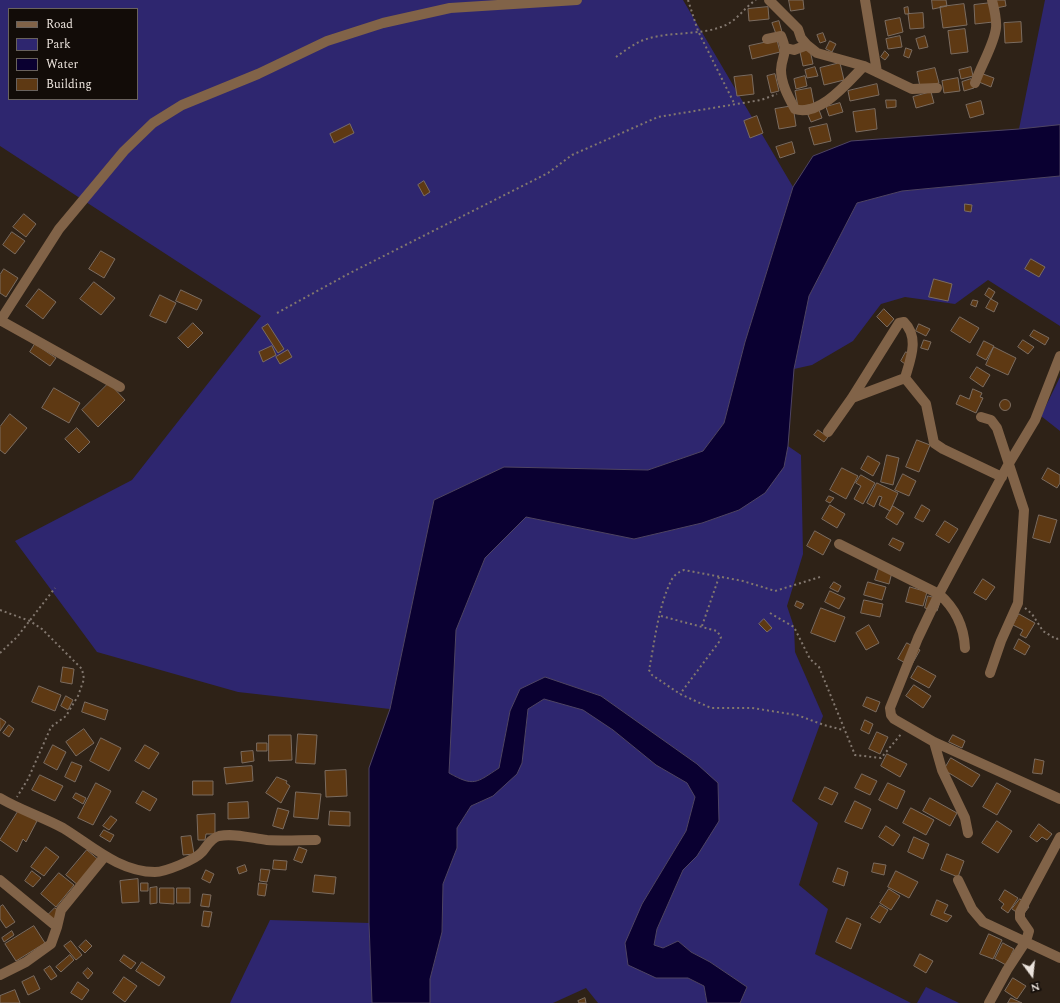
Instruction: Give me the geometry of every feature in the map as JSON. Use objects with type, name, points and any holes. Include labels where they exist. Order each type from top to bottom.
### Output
[{"type":"street","points":[[120,387],[0,320],[59,229],[124,151],[153,123],[182,105],[258,74],[327,42],[383,23],[450,8],[577,0]]},
{"type":"street","points":[[769,0],[798,29],[801,38],[816,53],[864,66],[912,89],[937,88]]},
{"type":"street","points":[[865,0],[877,72]]},
{"type":"street","points":[[975,83],[982,62],[993,42],[996,26],[992,0]]},
{"type":"street","points":[[767,39],[781,36],[786,48],[781,71],[785,92],[795,109],[803,112],[827,102],[864,66]]},
{"type":"street","points":[[786,48],[794,50],[807,45]]},
{"type":"street","points":[[828,432],[852,398],[899,323],[904,322],[913,336],[913,351],[905,378]]},
{"type":"street","points":[[1060,356],[1035,420],[1008,465],[939,594],[918,638],[890,708],[891,715],[894,719],[934,742],[1060,799]]},
{"type":"street","points":[[905,378],[926,404],[934,443],[943,449],[1002,477]]},
{"type":"street","points":[[852,398],[905,378]]},
{"type":"street","points":[[981,417],[991,420],[997,428],[1024,510],[1018,603],[1001,641],[990,673]]},
{"type":"street","points":[[839,544],[939,594],[949,603],[961,626],[965,648]]},
{"type":"street","points":[[934,742],[942,770],[965,818],[968,833]]},
{"type":"street","points":[[0,798],[63,828],[105,856],[136,869],[157,872],[192,859],[202,852],[208,843],[217,836],[235,835],[269,840],[316,840]]},
{"type":"street","points":[[989,1003],[1007,970],[1026,941],[1029,931],[1020,918],[1020,912],[1060,837]]},
{"type":"street","points":[[0,975],[26,962],[51,944],[57,927],[60,910],[105,856]]},
{"type":"street","points":[[0,880],[57,927]]},
{"type":"street","points":[[958,880],[972,909],[983,922],[1014,938],[1026,941],[1060,958]]},
{"type":"path","points":[[688,0],[698,31],[734,103]]},
{"type":"path","points":[[616,57],[638,42],[656,37],[724,26],[734,20],[749,4],[756,0]]},
{"type":"path","points":[[277,313],[350,273],[548,173],[572,155],[658,118],[734,103],[761,100],[785,92]]},
{"type":"path","points":[[820,577],[775,591],[743,581],[684,570],[677,573],[672,579],[661,616],[649,670],[652,675],[680,694],[711,708],[752,708],[797,715],[843,730]]},
{"type":"path","points":[[702,626],[719,577]]},
{"type":"path","points":[[0,653],[30,621],[55,588]]},
{"type":"path","points":[[1018,603],[1032,614],[1043,631],[1056,639],[1060,638]]},
{"type":"path","points":[[0,610],[30,621],[42,629],[82,669],[84,679],[78,696],[66,716],[51,727],[28,779],[12,805]]},
{"type":"path","points":[[770,613],[794,627],[810,659],[819,667],[827,684],[843,730],[855,755],[881,758],[907,726]]},
{"type":"path","points":[[661,616],[717,631],[721,637],[719,642],[680,694]]},
{"type":"green space","points":[[0,0],[683,0],[793,187],[745,342],[724,423],[703,451],[648,470],[504,467],[434,500],[390,709],[238,692],[97,652],[15,541],[132,480],[261,316],[0,146]]},
{"type":"green space","points":[[1045,0],[1060,0],[1060,125],[1019,129]]},
{"type":"green space","points":[[1060,176],[1060,326],[988,280],[955,304],[905,297],[881,304],[853,341],[812,365],[794,369],[809,296],[857,203],[902,191]]},
{"type":"green space","points":[[1060,377],[1060,431],[1041,416]]},
{"type":"green space","points":[[788,446],[801,455],[803,554],[787,606],[794,627],[795,652],[823,716],[792,801],[818,823],[799,885],[828,909],[815,954],[911,1003],[740,1003],[747,987],[710,962],[691,952],[678,941],[663,948],[654,945],[657,929],[683,870],[697,856],[697,764],[601,696],[545,677],[510,711],[499,768],[480,780],[470,782],[449,773],[456,630],[485,558],[526,517],[634,539],[702,523],[739,510],[784,467]]},
{"type":"green space","points":[[544,699],[583,709],[613,730],[656,765],[688,783],[695,797],[686,831],[642,904],[656,978],[688,978],[704,986],[707,1003],[598,1003],[586,988],[553,1003],[430,1003],[430,979],[442,932],[443,884],[457,848],[457,828],[471,806],[493,796],[522,763],[528,709]]},
{"type":"green space","points":[[270,920],[369,923],[372,1003],[230,1003]]},
{"type":"green space","points":[[926,987],[959,1003],[917,1003]]},
{"type":"water","points":[[1060,125],[1060,176],[902,191],[857,203],[809,296],[794,369],[788,446],[784,467],[765,493],[739,510],[702,523],[634,539],[526,517],[485,558],[456,630],[449,773],[470,782],[480,780],[499,768],[510,711],[520,689],[545,677],[601,696],[697,764],[718,783],[719,821],[697,856],[683,870],[657,929],[654,945],[663,948],[678,941],[691,952],[710,962],[747,987],[740,1003],[707,1003],[704,986],[688,978],[656,978],[628,965],[625,943],[642,904],[686,831],[695,797],[687,783],[656,765],[613,730],[583,710],[544,699],[528,709],[522,763],[517,774],[493,796],[471,806],[457,828],[457,848],[443,884],[442,932],[430,979],[430,1003],[372,1003],[369,923],[369,768],[390,709],[434,500],[504,467],[648,470],[703,451],[724,423],[745,342],[793,187],[813,156],[851,141]]},
{"type":"building","points":[[789,0],[803,0],[804,9],[791,11]]},
{"type":"building","points":[[932,0],[946,0],[947,6],[933,9]]},
{"type":"building","points":[[995,0],[1005,0],[1006,6],[996,8]]},
{"type":"building","points":[[991,3],[993,22],[975,24],[974,5]]},
{"type":"building","points":[[964,4],[967,25],[943,28],[940,7]]},
{"type":"building","points":[[768,7],[769,19],[749,21],[748,9]]},
{"type":"building","points":[[908,7],[909,14],[905,14],[904,8]]},
{"type":"building","points":[[923,13],[924,28],[910,29],[908,14]]},
{"type":"building","points":[[900,18],[903,32],[888,36],[885,21]]},
{"type":"building","points":[[779,21],[782,32],[776,34],[772,23]]},
{"type":"building","points":[[1021,22],[1022,42],[1005,43],[1004,23]]},
{"type":"building","points":[[965,29],[968,52],[951,54],[948,31]]},
{"type":"building","points":[[823,33],[826,41],[820,43],[817,35]]},
{"type":"building","points":[[900,36],[902,47],[888,49],[886,39]]},
{"type":"building","points":[[925,36],[928,47],[919,49],[916,39]]},
{"type":"building","points":[[777,40],[780,52],[752,59],[749,46]]},
{"type":"building","points":[[830,41],[836,44],[832,52],[826,49]]},
{"type":"building","points":[[906,48],[912,50],[909,58],[904,56]]},
{"type":"building","points":[[810,50],[813,64],[803,66],[800,52]]},
{"type":"building","points":[[885,51],[889,55],[885,60],[881,57]]},
{"type":"building","points":[[840,63],[844,80],[824,85],[820,68]]},
{"type":"building","points":[[815,67],[818,76],[807,78],[805,70]]},
{"type":"building","points":[[971,67],[973,76],[961,79],[959,70]]},
{"type":"building","points":[[935,68],[939,83],[920,87],[917,72]]},
{"type":"building","points":[[775,74],[779,91],[771,93],[767,76]]},
{"type":"building","points":[[983,74],[994,78],[991,87],[979,82]]},
{"type":"building","points":[[752,75],[754,94],[737,96],[734,77]]},
{"type":"building","points":[[805,76],[807,86],[796,89],[794,79]]},
{"type":"building","points":[[958,78],[960,91],[944,93],[942,81]]},
{"type":"building","points":[[971,79],[974,88],[964,91],[962,82]]},
{"type":"building","points":[[877,84],[879,95],[850,101],[848,91]]},
{"type":"building","points":[[811,88],[814,104],[798,107],[795,91]]},
{"type":"building","points":[[931,92],[934,103],[916,108],[913,97]]},
{"type":"building","points":[[886,100],[896,100],[896,107],[887,108]]},
{"type":"building","points":[[981,101],[984,114],[970,118],[966,105]]},
{"type":"building","points":[[840,103],[843,112],[829,116],[826,107]]},
{"type":"building","points":[[793,106],[796,126],[779,129],[775,109]]},
{"type":"building","points":[[875,109],[877,129],[856,132],[853,112]]},
{"type":"building","points":[[819,110],[822,118],[811,122],[808,115]]},
{"type":"building","points":[[757,116],[763,133],[750,138],[744,121]]},
{"type":"building","points":[[350,124],[354,133],[334,143],[330,134]]},
{"type":"building","points":[[827,124],[831,141],[814,145],[809,128]]},
{"type":"building","points":[[792,142],[795,153],[780,158],[776,147]]},
{"type":"building","points":[[424,181],[430,192],[424,196],[418,185]]},
{"type":"building","points":[[965,204],[972,205],[971,212],[965,211]]},
{"type":"building","points":[[24,214],[36,224],[26,237],[13,227]]},
{"type":"building","points":[[12,232],[25,241],[15,254],[3,245]]},
{"type":"building","points":[[101,251],[115,259],[104,278],[89,269]]},
{"type":"building","points":[[1031,259],[1045,267],[1039,277],[1025,269]]},
{"type":"building","points":[[4,269],[18,278],[6,297],[0,293],[0,275]]},
{"type":"building","points":[[934,279],[952,284],[948,301],[929,297]]},
{"type":"building","points":[[94,282],[115,298],[101,315],[80,299]]},
{"type":"building","points":[[989,288],[995,292],[991,299],[985,295]]},
{"type":"building","points":[[39,289],[56,302],[43,319],[26,306]]},
{"type":"building","points":[[181,290],[202,300],[197,310],[176,301]]},
{"type":"building","points":[[160,295],[176,303],[166,323],[150,316]]},
{"type":"building","points":[[991,299],[998,303],[994,312],[986,308]]},
{"type":"building","points":[[973,300],[978,301],[976,307],[971,305]]},
{"type":"building","points":[[884,309],[894,319],[887,327],[877,317]]},
{"type":"building","points":[[960,317],[979,328],[970,343],[951,331]]},
{"type":"building","points":[[193,323],[203,333],[188,348],[178,338]]},
{"type":"building","points":[[268,324],[284,349],[278,353],[262,328]]},
{"type":"building","points":[[919,324],[930,329],[926,336],[916,331]]},
{"type":"building","points":[[1034,330],[1049,338],[1045,345],[1030,336]]},
{"type":"building","points":[[924,340],[931,342],[928,350],[921,348]]},
{"type":"building","points":[[1023,340],[1034,347],[1028,354],[1018,347]]},
{"type":"building","points":[[984,341],[994,346],[986,360],[977,355]]},
{"type":"building","points":[[35,344],[56,358],[50,366],[30,352]]},
{"type":"building","points":[[272,346],[276,355],[263,362],[259,352]]},
{"type":"building","points":[[994,347],[1016,358],[1008,375],[986,365]]},
{"type":"building","points":[[288,350],[292,357],[280,364],[276,357]]},
{"type":"building","points":[[906,352],[911,355],[905,364],[901,361]]},
{"type":"building","points":[[977,367],[990,375],[983,387],[970,378]]},
{"type":"building","points":[[109,383],[125,400],[98,427],[82,410]]},
{"type":"building","points":[[54,388],[80,403],[69,423],[42,408]]},
{"type":"building","points":[[973,389],[982,393],[980,397],[983,398],[976,413],[956,404],[960,395],[969,399]]},
{"type":"building","points":[[1005,399],[1009,401],[1011,405],[1009,409],[1005,411],[1001,409],[999,405],[1001,401]]},
{"type":"building","points":[[10,414],[27,428],[5,454],[0,450],[0,427]]},
{"type":"building","points":[[77,428],[90,442],[79,453],[65,439]]},
{"type":"building","points":[[818,430],[828,437],[824,442],[814,435]]},
{"type":"building","points":[[917,440],[930,445],[919,472],[906,467]]},
{"type":"building","points":[[887,455],[899,458],[893,485],[881,482]]},
{"type":"building","points":[[868,456],[880,463],[873,476],[861,469]]},
{"type":"building","points":[[842,468],[858,476],[846,499],[830,490]]},
{"type":"building","points":[[1048,468],[1060,475],[1060,483],[1057,488],[1042,479]]},
{"type":"building","points":[[903,474],[916,481],[909,496],[895,490]]},
{"type":"building","points":[[861,475],[875,483],[863,504],[854,499],[861,486],[856,483]]},
{"type":"building","points":[[877,483],[898,493],[890,511],[879,505],[882,497],[879,496],[874,507],[867,503]]},
{"type":"building","points":[[829,496],[834,498],[830,503],[826,501]]},
{"type":"building","points":[[830,505],[845,514],[837,528],[822,519]]},
{"type":"building","points":[[922,505],[930,510],[923,522],[915,518]]},
{"type":"building","points":[[893,506],[904,513],[897,525],[886,518]]},
{"type":"building","points":[[1039,515],[1057,520],[1050,543],[1033,538]]},
{"type":"building","points":[[945,521],[958,529],[949,543],[936,535]]},
{"type":"building","points":[[815,531],[831,540],[823,555],[807,546]]},
{"type":"building","points":[[893,538],[904,543],[900,551],[889,545]]},
{"type":"building","points":[[879,568],[892,572],[889,584],[875,580]]},
{"type":"building","points":[[983,579],[995,587],[986,600],[974,593]]},
{"type":"building","points":[[834,582],[841,586],[838,592],[830,588]]},
{"type":"building","points":[[868,582],[886,587],[882,600],[864,595]]},
{"type":"building","points":[[910,587],[927,592],[923,606],[906,602]]},
{"type":"building","points":[[830,591],[845,598],[839,609],[825,602]]},
{"type":"building","points":[[928,596],[941,599],[937,611],[925,608]]},
{"type":"building","points":[[864,600],[883,604],[880,617],[861,613]]},
{"type":"building","points":[[797,601],[804,604],[801,609],[795,606]]},
{"type":"building","points":[[821,608],[845,617],[835,642],[811,633]]},
{"type":"building","points":[[1019,614],[1035,623],[1026,638],[1020,635],[1023,630],[1013,625]]},
{"type":"building","points":[[764,619],[772,628],[767,632],[759,624]]},
{"type":"building","points":[[869,625],[879,643],[866,650],[856,633]]},
{"type":"building","points":[[1019,639],[1030,646],[1025,655],[1014,649]]},
{"type":"building","points":[[907,643],[920,650],[911,666],[898,659]]},
{"type":"building","points":[[918,666],[936,676],[929,688],[911,678]]},
{"type":"building","points":[[63,667],[74,669],[72,684],[61,682]]},
{"type":"building","points":[[914,685],[931,696],[923,708],[906,696]]},
{"type":"building","points":[[39,686],[61,695],[55,711],[32,702]]},
{"type":"building","points":[[66,696],[73,700],[68,710],[61,706]]},
{"type":"building","points":[[867,697],[880,702],[876,712],[863,706]]},
{"type":"building","points":[[85,702],[108,710],[105,720],[82,712]]},
{"type":"building","points":[[0,718],[6,722],[0,731]]},
{"type":"building","points":[[865,720],[873,724],[869,734],[861,730]]},
{"type":"building","points":[[9,725],[14,729],[9,737],[3,733]]},
{"type":"building","points":[[84,729],[94,743],[76,756],[66,742]]},
{"type":"building","points":[[877,732],[888,737],[880,754],[869,749]]},
{"type":"building","points":[[298,734],[317,735],[315,764],[296,763]]},
{"type":"building","points":[[269,735],[291,735],[292,760],[269,761]]},
{"type":"building","points":[[953,735],[965,741],[962,748],[949,742]]},
{"type":"building","points":[[101,738],[121,748],[109,771],[90,761]]},
{"type":"building","points":[[257,743],[267,743],[267,751],[257,751]]},
{"type":"building","points":[[53,745],[66,752],[57,770],[44,763]]},
{"type":"building","points":[[145,745],[159,753],[149,769],[135,761]]},
{"type":"building","points":[[253,751],[254,761],[242,763],[241,752]]},
{"type":"building","points":[[887,754],[907,764],[900,777],[881,766]]},
{"type":"building","points":[[951,758],[980,775],[972,787],[944,770]]},
{"type":"building","points":[[1035,759],[1044,761],[1042,774],[1033,773]]},
{"type":"building","points":[[72,762],[82,766],[75,782],[65,777]]},
{"type":"building","points":[[252,766],[253,781],[226,784],[224,768]]},
{"type":"building","points":[[346,770],[347,796],[326,797],[325,771]]},
{"type":"building","points":[[862,774],[877,781],[870,795],[855,788]]},
{"type":"building","points":[[40,775],[63,786],[55,801],[32,790]]},
{"type":"building","points":[[277,777],[287,781],[286,783],[290,786],[281,803],[266,793]]},
{"type":"building","points":[[193,781],[213,781],[213,795],[193,795]]},
{"type":"building","points":[[96,783],[111,791],[93,825],[78,818]]},
{"type":"building","points":[[888,783],[905,791],[897,809],[879,800]]},
{"type":"building","points":[[997,783],[1011,791],[997,815],[983,807]]},
{"type":"building","points":[[825,787],[838,793],[832,805],[819,799]]},
{"type":"building","points":[[143,791],[157,799],[150,811],[136,803]]},
{"type":"building","points":[[296,792],[321,794],[318,819],[294,817]]},
{"type":"building","points":[[76,793],[86,798],[83,804],[73,798]]},
{"type":"building","points":[[930,798],[957,813],[950,826],[923,811]]},
{"type":"building","points":[[855,801],[871,809],[862,829],[845,822]]},
{"type":"building","points":[[248,802],[249,818],[228,819],[228,803]]},
{"type":"building","points":[[278,808],[289,811],[283,829],[273,826]]},
{"type":"building","points":[[911,808],[934,820],[926,835],[903,823]]},
{"type":"building","points":[[19,810],[37,821],[26,842],[23,839],[17,852],[0,840]]},
{"type":"building","points":[[330,811],[350,812],[350,826],[329,825]]},
{"type":"building","points":[[215,814],[215,834],[206,834],[205,840],[198,840],[197,815]]},
{"type":"building","points":[[111,816],[117,820],[109,830],[103,826]]},
{"type":"building","points":[[997,821],[1012,831],[998,853],[982,843]]},
{"type":"building","points":[[1039,824],[1052,834],[1047,840],[1042,837],[1037,842],[1030,837]]},
{"type":"building","points":[[886,826],[900,835],[893,846],[879,837]]},
{"type":"building","points":[[104,830],[114,835],[110,842],[100,836]]},
{"type":"building","points":[[191,836],[194,854],[183,855],[181,837]]},
{"type":"building","points":[[914,837],[929,844],[923,859],[908,852]]},
{"type":"building","points":[[46,847],[59,857],[44,876],[31,867]]},
{"type":"building","points":[[299,847],[307,850],[302,863],[294,860]]},
{"type":"building","points":[[87,850],[100,861],[79,886],[66,875]]},
{"type":"building","points":[[947,854],[964,861],[958,877],[941,870]]},
{"type":"building","points":[[274,860],[287,861],[286,870],[273,869]]},
{"type":"building","points":[[874,863],[886,865],[884,875],[872,872]]},
{"type":"building","points":[[245,865],[247,871],[239,874],[237,868]]},
{"type":"building","points":[[838,868],[848,872],[844,886],[833,882]]},
{"type":"building","points":[[261,869],[270,870],[267,882],[260,881]]},
{"type":"building","points":[[206,870],[214,874],[210,883],[202,879]]},
{"type":"building","points":[[32,871],[41,878],[33,887],[25,881]]},
{"type":"building","points":[[896,871],[918,882],[909,898],[888,887]]},
{"type":"building","points":[[59,873],[74,885],[56,907],[41,894]]},
{"type":"building","points":[[315,875],[336,877],[334,894],[313,892]]},
{"type":"building","points":[[138,879],[139,902],[122,903],[120,881]]},
{"type":"building","points":[[141,883],[148,883],[148,891],[141,891]]},
{"type":"building","points":[[259,883],[267,884],[265,896],[258,895]]},
{"type":"building","points":[[157,887],[157,903],[150,904],[150,888]]},
{"type":"building","points":[[160,888],[174,888],[174,904],[160,903]]},
{"type":"building","points":[[177,888],[190,888],[190,903],[177,903]]},
{"type":"building","points":[[889,889],[900,896],[891,910],[880,903]]},
{"type":"building","points":[[1005,890],[1018,898],[1008,913],[1001,908],[1004,904],[999,900]]},
{"type":"building","points":[[203,894],[211,895],[209,907],[201,906]]},
{"type":"building","points":[[1020,899],[1029,907],[1022,916],[1012,909]]},
{"type":"building","points":[[937,900],[948,905],[944,913],[952,916],[947,922],[931,915]]},
{"type":"building","points":[[3,905],[15,922],[6,928],[0,919],[0,907]]},
{"type":"building","points":[[880,905],[888,910],[880,923],[871,918]]},
{"type":"building","points":[[55,908],[61,913],[52,922],[47,916]]},
{"type":"building","points":[[204,911],[212,912],[209,927],[202,926]]},
{"type":"building","points":[[847,918],[861,924],[851,949],[836,942]]},
{"type":"building","points":[[34,926],[45,943],[16,961],[5,944]]},
{"type":"building","points":[[12,931],[14,935],[4,942],[2,938]]},
{"type":"building","points":[[989,934],[1002,940],[993,959],[980,954]]},
{"type":"building","points":[[86,940],[92,946],[85,953],[79,947]]},
{"type":"building","points":[[71,941],[82,955],[76,960],[64,946]]},
{"type":"building","points":[[1003,943],[1014,949],[1006,965],[995,959]]},
{"type":"building","points":[[920,954],[933,961],[926,973],[914,966]]},
{"type":"building","points":[[70,955],[74,960],[61,972],[56,967]]},
{"type":"building","points":[[124,955],[136,963],[131,969],[120,961]]},
{"type":"building","points":[[142,962],[165,977],[159,986],[136,971]]},
{"type":"building","points":[[50,966],[57,976],[51,980],[44,970]]},
{"type":"building","points":[[88,968],[93,973],[88,979],[83,973]]},
{"type":"building","points":[[34,976],[40,989],[28,995],[22,982]]},
{"type":"building","points":[[124,977],[137,986],[125,1002],[113,993]]},
{"type":"building","points":[[1013,978],[1026,986],[1017,999],[1005,991]]},
{"type":"building","points":[[78,982],[89,990],[82,1000],[71,993]]},
{"type":"building","points":[[15,990],[20,1003],[0,1003],[0,996]]},
{"type":"building","points":[[585,998],[586,1003],[579,1003],[578,1001]]},
{"type":"building","points":[[1011,998],[1022,1003],[1008,1003]]}]
